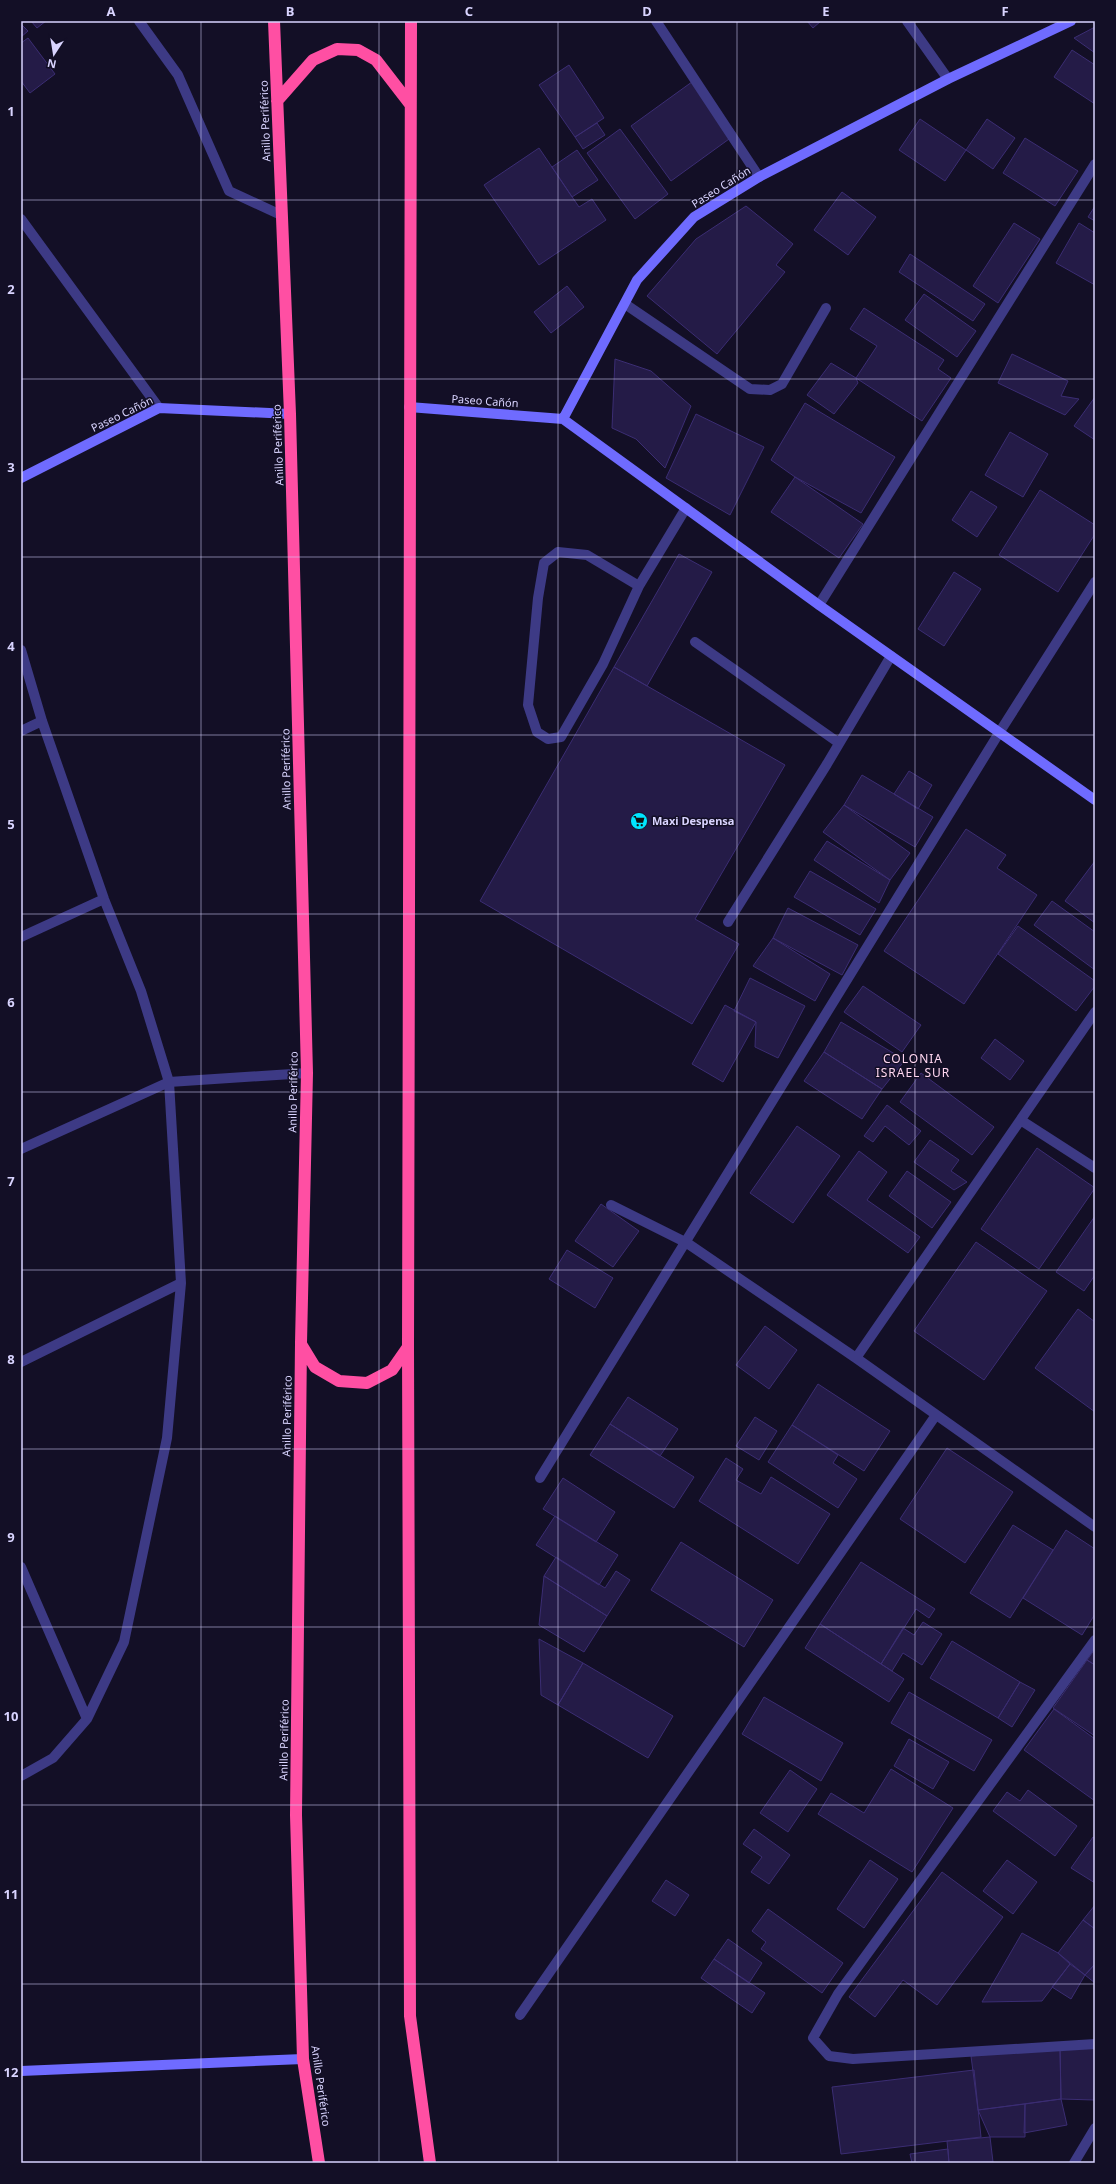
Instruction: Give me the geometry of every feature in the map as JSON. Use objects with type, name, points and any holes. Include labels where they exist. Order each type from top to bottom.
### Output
[{"type":"highway","name":"Anillo Periférico","points":[[274,21],[290,414],[307,1073],[301,1343],[296,1815],[303,2059],[319,2163]]},
{"type":"highway","points":[[411,21],[408,1347],[410,2016],[430,2163]]},
{"type":"highway","points":[[277,101],[313,60],[336,49],[358,50],[376,60],[410,104]]},
{"type":"highway","points":[[301,1343],[315,1367],[339,1381],[367,1383],[392,1370],[408,1347]]},
{"type":"street","points":[[139,21],[178,75],[229,191],[281,215]]},
{"type":"street","points":[[656,21],[759,177]]},
{"type":"street","points":[[907,21],[948,79]]},
{"type":"street","name":"Paseo Cañón","points":[[409,407],[563,418],[637,280],[694,217],[759,177],[948,79],[1071,21]]},
{"type":"street","points":[[819,605],[1095,164]]},
{"type":"street","points":[[21,219],[159,408]]},
{"type":"street","points":[[625,304],[750,389],[770,390],[782,384],[826,308]]},
{"type":"street","name":"Paseo Cañón","points":[[21,478],[159,408],[290,414]]},
{"type":"street","points":[[563,418],[890,656],[1095,800]]},
{"type":"street","points":[[639,586],[587,555],[558,552],[544,563],[538,598],[528,705],[537,732],[548,739],[561,737],[603,664],[639,586],[686,508]]},
{"type":"street","points":[[540,1478],[999,733],[1095,582]]},
{"type":"street","points":[[695,642],[839,743]]},
{"type":"street","points":[[21,650],[42,721],[104,899],[141,992],[169,1082],[181,1283],[167,1438],[124,1642],[87,1719],[53,1758],[21,1776]]},
{"type":"street","points":[[728,922],[839,743],[890,656]]},
{"type":"street","points":[[21,731],[42,721]]},
{"type":"street","points":[[21,937],[104,899]]},
{"type":"street","points":[[856,1358],[1022,1121],[1095,1012]]},
{"type":"street","points":[[21,1149],[169,1082],[307,1073]]},
{"type":"street","points":[[1022,1121],[1095,1168]]},
{"type":"street","points":[[611,1205],[686,1243],[856,1358],[1095,1527]]},
{"type":"street","points":[[21,1362],[181,1283]]},
{"type":"street","points":[[520,2014],[936,1415]]},
{"type":"street","points":[[22,1573],[87,1719]]},
{"type":"street","points":[[1095,1640],[838,1994],[813,2038],[829,2056],[852,2059],[1095,2044]]},
{"type":"street","points":[[21,2071],[303,2059]]},
{"type":"street","points":[[1074,2163],[1095,2128]]},
{"type":"building","points":[[31,21],[46,21],[37,28]]},
{"type":"building","points":[[807,21],[821,21],[813,28]]},
{"type":"building","points":[[21,24],[28,31],[21,37]]},
{"type":"building","points":[[1095,27],[1095,53],[1074,38]]},
{"type":"building","points":[[28,38],[55,74],[30,93],[21,81],[21,43]]},
{"type":"building","points":[[1072,50],[1095,65],[1095,104],[1054,77]]},
{"type":"building","points":[[569,65],[604,118],[575,137],[539,85]]},
{"type":"building","points":[[696,79],[736,134],[671,181],[631,126]]},
{"type":"building","points":[[920,119],[966,150],[945,181],[899,150]]},
{"type":"building","points":[[987,119],[1015,138],[993,169],[966,150]]},
{"type":"building","points":[[597,123],[605,135],[583,149],[575,137]]},
{"type":"building","points":[[620,129],[668,194],[635,219],[587,153]]},
{"type":"building","points":[[1025,138],[1078,171],[1055,206],[1003,173]]},
{"type":"building","points":[[539,148],[579,207],[592,199],[606,220],[539,265],[484,185]]},
{"type":"building","points":[[577,150],[598,180],[572,197],[552,167]]},
{"type":"building","points":[[842,192],[876,217],[848,255],[814,230]]},
{"type":"building","points":[[746,206],[793,244],[776,265],[785,272],[717,354],[647,296],[696,239]]},
{"type":"building","points":[[1095,206],[1095,221],[1088,217]]},
{"type":"building","points":[[1014,223],[1040,239],[998,303],[973,286]]},
{"type":"building","points":[[1079,223],[1095,233],[1095,285],[1056,263]]},
{"type":"building","points":[[910,254],[985,304],[973,321],[899,272]]},
{"type":"building","points":[[567,286],[584,307],[551,333],[534,312]]},
{"type":"building","points":[[924,294],[976,331],[957,357],[905,320]]},
{"type":"building","points":[[864,308],[944,360],[938,369],[951,378],[922,421],[856,378],[877,346],[850,329]]},
{"type":"building","points":[[1012,354],[1068,381],[1061,396],[1079,399],[1065,415],[998,383]]},
{"type":"building","points":[[615,359],[651,371],[691,406],[665,468],[636,439],[612,428]]},
{"type":"building","points":[[831,363],[856,378],[858,383],[834,414],[807,395]]},
{"type":"building","points":[[1095,397],[1095,440],[1074,426]]},
{"type":"building","points":[[805,403],[895,457],[861,513],[795,477],[771,460]]},
{"type":"building","points":[[696,414],[764,447],[730,515],[666,478]]},
{"type":"building","points":[[1010,432],[1048,454],[1023,497],[985,475]]},
{"type":"building","points":[[795,477],[863,524],[839,558],[771,512]]},
{"type":"building","points":[[1040,490],[1095,525],[1095,534],[1058,592],[999,555]]},
{"type":"building","points":[[971,491],[997,507],[977,537],[952,520]]},
{"type":"building","points":[[679,554],[712,572],[647,686],[614,667]]},
{"type":"building","points":[[954,572],[981,589],[944,646],[918,629]]},
{"type":"building","name":"Maxi Despensa","points":[[614,667],[785,765],[695,919],[739,944],[692,1024],[480,901]]},
{"type":"building","points":[[909,771],[932,785],[918,809],[894,794]]},
{"type":"building","points":[[862,775],[933,817],[915,847],[844,805]]},
{"type":"building","points":[[844,805],[910,853],[890,880],[823,832]]},
{"type":"building","points":[[966,829],[1006,855],[997,868],[1037,895],[964,1004],[884,951]]},
{"type":"building","points":[[827,841],[890,880],[879,903],[814,860]]},
{"type":"building","points":[[1095,861],[1095,923],[1065,901]]},
{"type":"building","points":[[810,871],[876,909],[860,935],[794,897]]},
{"type":"building","points":[[1052,901],[1095,932],[1095,970],[1034,925]]},
{"type":"building","points":[[788,908],[858,945],[842,975],[773,938]]},
{"type":"building","points":[[1018,926],[1095,981],[1095,986],[1076,1011],[998,954]]},
{"type":"building","points":[[773,938],[830,974],[815,1001],[753,966]]},
{"type":"building","points":[[750,978],[805,1006],[778,1058],[755,1047],[756,1022],[734,1011]]},
{"type":"building","points":[[863,986],[921,1025],[902,1052],[844,1012]]},
{"type":"building","points":[[725,1005],[756,1022],[723,1082],[692,1064]]},
{"type":"building","points":[[841,1022],[905,1060],[882,1089],[824,1052]]},
{"type":"building","points":[[995,1039],[1024,1061],[1010,1080],[981,1058]]},
{"type":"building","points":[[824,1052],[882,1089],[862,1119],[804,1081]]},
{"type":"building","points":[[921,1073],[994,1127],[972,1155],[900,1102]]},
{"type":"building","points":[[887,1105],[921,1131],[909,1145],[885,1126],[873,1142],[864,1136]]},
{"type":"building","points":[[797,1126],[840,1156],[793,1223],[750,1193]]},
{"type":"building","points":[[930,1140],[959,1160],[951,1171],[967,1182],[954,1190],[914,1162]]},
{"type":"building","points":[[1037,1148],[1095,1188],[1039,1269],[981,1229]]},
{"type":"building","points":[[859,1151],[887,1172],[867,1200],[920,1237],[908,1253],[827,1195]]},
{"type":"building","points":[[907,1171],[951,1202],[932,1228],[889,1196]]},
{"type":"building","points":[[601,1204],[639,1231],[613,1267],[575,1241]]},
{"type":"building","points":[[1095,1216],[1095,1275],[1084,1291],[1056,1272]]},
{"type":"building","points":[[976,1242],[1047,1291],[984,1380],[914,1331]]},
{"type":"building","points":[[567,1250],[613,1278],[595,1308],[549,1279]]},
{"type":"building","points":[[1078,1309],[1095,1322],[1095,1412],[1035,1368]]},
{"type":"building","points":[[765,1326],[797,1350],[769,1389],[736,1365]]},
{"type":"building","points":[[818,1384],[890,1431],[864,1471],[792,1425]]},
{"type":"building","points":[[628,1397],[678,1429],[660,1456],[610,1424]]},
{"type":"building","points":[[755,1417],[777,1431],[759,1460],[736,1446]]},
{"type":"building","points":[[610,1424],[694,1477],[674,1508],[590,1455]]},
{"type":"building","points":[[792,1425],[838,1455],[833,1463],[857,1479],[838,1508],[768,1462]]},
{"type":"building","points":[[947,1448],[1013,1492],[965,1563],[900,1519]]},
{"type":"building","points":[[726,1458],[743,1469],[736,1480],[761,1494],[771,1477],[830,1514],[798,1564],[699,1501]]},
{"type":"building","points":[[563,1478],[615,1512],[596,1542],[543,1509]]},
{"type":"building","points":[[555,1516],[618,1555],[599,1585],[536,1545]]},
{"type":"building","points":[[1013,1525],[1053,1550],[1010,1618],[970,1593]]},
{"type":"building","points":[[1066,1530],[1095,1549],[1095,1614],[1082,1635],[1023,1598]]},
{"type":"building","points":[[681,1542],[773,1600],[744,1647],[651,1590]]},
{"type":"building","points":[[556,1557],[605,1588],[616,1571],[630,1580],[607,1616],[544,1576]]},
{"type":"building","points":[[861,1562],[935,1609],[929,1618],[916,1609],[881,1664],[820,1624]]},
{"type":"building","points":[[544,1576],[607,1616],[584,1652],[539,1625]]},
{"type":"building","points":[[923,1622],[942,1634],[922,1665],[903,1653],[892,1671],[881,1664],[903,1628],[914,1635]]},
{"type":"building","points":[[820,1624],[904,1679],[889,1702],[805,1648]]},
{"type":"building","points":[[539,1639],[583,1663],[558,1705],[541,1695]]},
{"type":"building","points":[[952,1641],[1020,1682],[998,1718],[930,1678]]},
{"type":"building","points":[[1095,1649],[1095,1665],[1087,1660]]},
{"type":"building","points":[[1087,1660],[1095,1665],[1095,1736],[1053,1708]]},
{"type":"building","points":[[583,1663],[673,1716],[648,1758],[558,1705]]},
{"type":"building","points":[[1020,1682],[1035,1690],[1012,1727],[998,1718]]},
{"type":"building","points":[[909,1692],[992,1740],[974,1771],[891,1723]]},
{"type":"building","points":[[764,1697],[843,1743],[821,1781],[742,1734]]},
{"type":"building","points":[[1054,1709],[1095,1739],[1095,1801],[1024,1750]]},
{"type":"building","points":[[909,1739],[949,1762],[933,1789],[894,1766]]},
{"type":"building","points":[[891,1769],[953,1808],[912,1872],[818,1814],[831,1793],[864,1813]]},
{"type":"building","points":[[790,1770],[817,1789],[788,1832],[760,1813]]},
{"type":"building","points":[[1028,1790],[1077,1826],[1055,1856],[993,1811],[1007,1792],[1020,1801]]},
{"type":"building","points":[[754,1829],[790,1855],[769,1884],[751,1872],[762,1857],[743,1844]]},
{"type":"building","points":[[1093,1837],[1095,1838],[1095,1883],[1071,1868]]},
{"type":"building","points":[[870,1860],[898,1879],[864,1928],[837,1909]]},
{"type":"building","points":[[1007,1860],[1037,1882],[1013,1914],[983,1891]]},
{"type":"building","points":[[942,1872],[1003,1917],[937,2005],[903,1980],[875,2017],[849,1997]]},
{"type":"building","points":[[666,1880],[689,1895],[675,1916],[652,1901]]},
{"type":"building","points":[[1095,1905],[1095,1929],[1083,1920]]},
{"type":"building","points":[[768,1909],[843,1963],[822,1993],[761,1949],[766,1942],[752,1931]]},
{"type":"building","points":[[1083,1920],[1095,1929],[1095,1964],[1085,1975],[1058,1953]]},
{"type":"building","points":[[1022,1933],[1058,1953],[1070,1964],[1042,2001],[982,2002]]},
{"type":"building","points":[[728,1939],[762,1963],[749,1983],[714,1959]]},
{"type":"building","points":[[714,1959],[765,1993],[752,2013],[701,1978]]},
{"type":"building","points":[[1070,1964],[1085,1975],[1071,1999],[1052,1987]]},
{"type":"building","points":[[1095,1964],[1095,1983],[1085,1975]]},
{"type":"building","points":[[1095,2045],[1094,2100],[1061,2099],[1060,2048]]},
{"type":"building","points":[[1060,2048],[1061,2099],[978,2110],[971,2056]]},
{"type":"building","points":[[974,2070],[981,2137],[841,2154],[832,2087]]},
{"type":"building","points":[[1061,2099],[1067,2125],[1024,2133],[1025,2104]]},
{"type":"building","points":[[1025,2104],[1025,2137],[990,2137],[978,2110]]},
{"type":"building","points":[[990,2137],[993,2162],[949,2163],[947,2141]]},
{"type":"building","points":[[948,2149],[949,2163],[912,2163],[910,2154]]},
{"type":"place","name":"Maxi Despensa","points":[[639,821]]},
{"type":"district","name":"COLONIA ISRAEL SUR","points":[[913,1066]]}]
